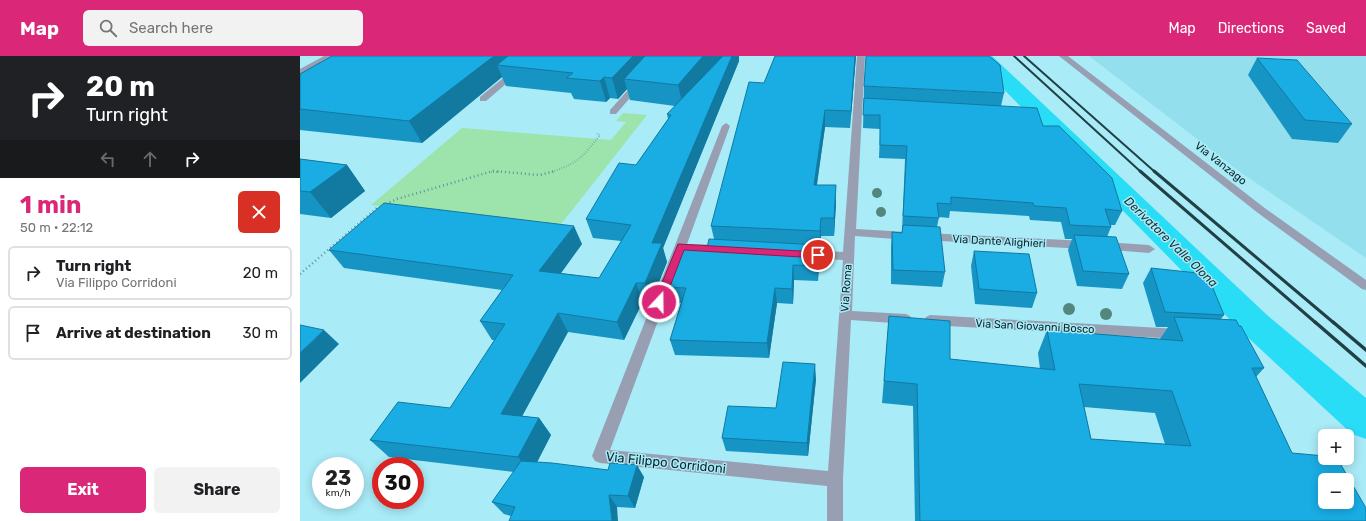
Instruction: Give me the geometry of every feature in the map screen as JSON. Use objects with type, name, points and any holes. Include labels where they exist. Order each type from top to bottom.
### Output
[{"type":"street","points":[[300,72],[329,56]]},
{"type":"street","points":[[483,99],[534,56]]},
{"type":"street","name":"Via Roma","points":[[835,521],[835,479],[848,256],[862,106],[861,56]]},
{"type":"street","name":"Via Vanzago","points":[[1063,56],[1262,211],[1366,286]]},
{"type":"street","points":[[613,112],[642,78]]},
{"type":"street","name":"Via Filippo Corridoni","points":[[726,126],[600,456],[835,479]]},
{"type":"street","name":"Via Dante Alighieri","points":[[850,232],[1149,249]]},
{"type":"street","points":[[680,246],[734,250]]},
{"type":"street","points":[[795,253],[848,256]]},
{"type":"street","name":"Via San Giovanni Bosco","points":[[845,315],[1193,335]]},
{"type":"path","points":[[300,274],[381,206],[397,199],[493,172],[540,175],[572,165],[579,160],[600,135],[596,133]]},
{"type":"shaded area","points":[[1089,56],[1366,56],[1366,258],[1240,172]]},
{"type":"green space","points":[[623,113],[647,115],[558,228],[371,205],[462,128],[611,140],[626,122],[616,121]]},
{"type":"building","points":[[332,56],[494,56],[409,121],[300,109],[300,74]]},
{"type":"building","points":[[508,56],[633,56],[612,78],[604,77],[600,81],[566,78],[573,73],[497,65]]},
{"type":"building","points":[[645,56],[703,56],[678,85],[624,79]]},
{"type":"building","points":[[723,56],[732,56],[652,243],[662,243],[645,283],[636,283],[617,322],[558,313],[501,414],[539,418],[518,457],[370,440],[398,402],[450,408],[505,324],[480,321],[513,275],[329,250],[384,203],[574,226],[539,271],[599,278],[631,225],[586,219],[619,163],[636,165],[671,115],[667,114]]},
{"type":"building","points":[[775,56],[855,56],[851,111],[825,110],[814,185],[836,185],[834,218],[821,218],[820,231],[711,226],[749,82],[764,83]]},
{"type":"building","points":[[866,56],[989,56],[1000,65],[1004,93],[864,86]]},
{"type":"building","points":[[1257,58],[1297,60],[1352,124],[1305,120]]},
{"type":"building","points":[[864,98],[1037,108],[1043,126],[1059,126],[1112,178],[1122,211],[1105,209],[1111,227],[1070,225],[1066,208],[1034,206],[1033,203],[951,197],[951,204],[937,203],[939,218],[903,216],[907,146],[880,145],[880,115],[863,115]]},
{"type":"building","points":[[300,159],[347,165],[310,192],[300,191]]},
{"type":"building","points":[[903,225],[940,227],[945,272],[893,270],[892,232],[902,233]]},
{"type":"building","points":[[1074,235],[1116,237],[1129,274],[1083,271]]},
{"type":"building","points":[[709,239],[819,245],[817,266],[793,265],[792,289],[775,288],[767,343],[670,340],[686,288],[662,287],[678,247],[707,248]]},
{"type":"building","points":[[974,251],[1029,254],[1037,293],[979,289]]},
{"type":"building","points":[[1151,268],[1207,274],[1224,315],[1165,312]]},
{"type":"building","points":[[889,316],[950,321],[950,359],[1055,370],[1047,330],[1183,341],[1174,317],[1236,320],[1239,326],[1241,326],[1264,368],[1252,368],[1292,453],[1318,455],[1318,465],[1341,465],[1346,473],[1318,473],[1318,509],[1354,509],[1354,487],[1366,508],[1366,521],[920,521],[917,384],[884,381]],"holes":[[[1079,384],[1172,391],[1191,446],[1091,439]]]},
{"type":"building","points":[[300,325],[324,330],[300,353]]},
{"type":"building","points":[[783,362],[815,364],[807,443],[722,438],[728,406],[776,408]]},
{"type":"building","points":[[521,461],[552,463],[608,470],[610,463],[637,465],[628,496],[609,495],[612,521],[509,521],[515,507],[492,502]]},
{"type":"waterway","name":"Derivatore Valle Olona","points":[[981,56],[1255,324],[1366,422]]},
{"type":"railway","points":[[1014,56],[1141,172]]},
{"type":"railway","points":[[1024,56],[1155,172]]},
{"type":"railway","points":[[1140,171],[1316,323]]},
{"type":"railway","points":[[1154,171],[1334,323]]},
{"type":"railway","points":[[1315,322],[1366,366]]},
{"type":"railway","points":[[1333,322],[1366,350]]},
{"type":"route","points":[[659,302],[680,246],[818,255]]}]
